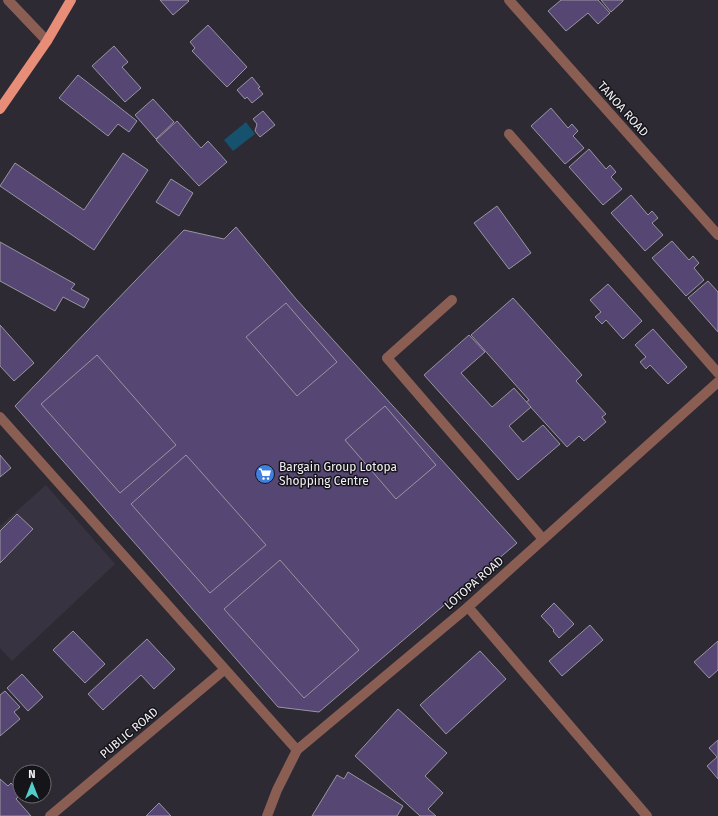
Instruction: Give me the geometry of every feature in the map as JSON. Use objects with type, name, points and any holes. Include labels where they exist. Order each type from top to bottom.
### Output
[{"type":"main road","points":[[0,109],[47,41],[71,0]]},
{"type":"street","points":[[8,0],[47,41]]},
{"type":"street","name":"TANOA ROAD","points":[[509,0],[718,235]]},
{"type":"street","points":[[509,134],[718,373]]},
{"type":"street","points":[[452,300],[387,358],[543,539]]},
{"type":"street","name":"LOTOPA ROAD","points":[[267,816],[277,790],[296,750],[468,607],[718,382]]},
{"type":"street","points":[[0,417],[296,750]]},
{"type":"street","points":[[468,607],[647,816]]},
{"type":"street","name":"PUBLIC ROAD","points":[[50,816],[224,670]]},
{"type":"shaded area","points":[[46,485],[115,564],[12,661],[0,648],[0,526]]},
{"type":"water","points":[[246,122],[255,134],[233,151],[224,140]]},
{"type":"building","points":[[160,0],[188,0],[189,1],[173,15]]},
{"type":"building","points":[[561,0],[598,0],[610,13],[598,24],[588,13],[566,31],[548,11]]},
{"type":"building","points":[[601,0],[623,0],[623,1],[611,12]]},
{"type":"building","points":[[208,25],[247,67],[227,87],[192,51],[195,48],[190,42]]},
{"type":"building","points":[[114,46],[128,62],[122,67],[141,88],[125,102],[92,66]]},
{"type":"building","points":[[78,75],[137,121],[129,132],[118,124],[108,136],[59,98]]},
{"type":"building","points":[[252,77],[260,87],[258,88],[263,94],[252,103],[247,97],[245,99],[237,90]]},
{"type":"building","points":[[153,99],[174,122],[156,139],[135,115]]},
{"type":"building","points":[[551,108],[568,128],[572,124],[578,131],[573,136],[584,148],[565,164],[531,126]]},
{"type":"building","points":[[263,111],[275,125],[260,137],[255,131],[257,124],[253,119]]},
{"type":"building","points":[[177,121],[201,148],[208,141],[227,162],[199,186],[156,140]]},
{"type":"building","points":[[589,149],[606,169],[610,165],[616,172],[611,177],[622,189],[603,205],[569,167]]},
{"type":"building","points":[[123,153],[148,170],[94,250],[0,186],[15,163],[84,210]]},
{"type":"building","points":[[171,179],[193,193],[179,216],[156,202]]},
{"type":"building","points":[[631,195],[648,215],[652,211],[658,218],[652,223],[663,235],[645,251],[611,213]]},
{"type":"building","points":[[497,206],[531,253],[509,269],[474,223]]},
{"type":"building","name":"Bargain Group Lotopa Shopping Centre","points":[[236,227],[296,299],[517,543],[319,712],[278,707],[15,406],[184,230],[224,239]]},
{"type":"building","points":[[672,241],[689,260],[693,256],[699,263],[694,268],[704,280],[686,296],[652,258]]},
{"type":"building","points":[[0,242],[75,284],[71,289],[89,299],[84,308],[63,297],[55,311],[0,281]]},
{"type":"building","points":[[708,281],[718,292],[718,332],[688,298]]},
{"type":"building","points":[[608,284],[642,321],[623,339],[606,320],[602,324],[595,317],[601,312],[590,300]]},
{"type":"building","points":[[513,298],[582,375],[576,381],[606,414],[602,417],[606,422],[584,441],[579,436],[567,447],[526,402],[529,400],[471,335]]},
{"type":"building","points":[[286,303],[337,362],[297,396],[246,337]]},
{"type":"building","points":[[0,325],[34,363],[14,381],[0,366]]},
{"type":"building","points":[[653,329],[687,367],[668,384],[650,365],[646,369],[640,362],[646,357],[635,345]]},
{"type":"building","points":[[469,335],[485,352],[461,373],[492,407],[514,388],[531,407],[509,426],[523,442],[543,425],[560,444],[518,480],[424,375]]},
{"type":"building","points":[[97,355],[176,445],[120,493],[41,404]]},
{"type":"building","points":[[385,406],[436,465],[396,499],[345,440]]},
{"type":"building","points":[[0,455],[11,468],[0,477]]},
{"type":"building","points":[[186,455],[266,545],[210,593],[131,504]]},
{"type":"building","points":[[17,514],[33,529],[0,563],[0,531]]},
{"type":"building","points":[[280,560],[359,650],[304,698],[224,609]]},
{"type":"building","points":[[554,603],[574,624],[559,638],[541,616]]},
{"type":"building","points":[[590,625],[603,640],[562,676],[549,661]]},
{"type":"building","points":[[73,631],[105,664],[85,683],[53,650]]},
{"type":"building","points":[[147,639],[175,669],[154,689],[141,675],[103,710],[88,694]]},
{"type":"building","points":[[718,641],[718,670],[709,678],[694,662]]},
{"type":"building","points":[[480,651],[506,679],[446,734],[420,705]]},
{"type":"building","points":[[22,674],[43,697],[28,711],[7,688]]},
{"type":"building","points":[[5,691],[20,707],[14,712],[20,719],[0,736],[0,695]]},
{"type":"building","points":[[398,709],[447,753],[425,776],[443,793],[428,809],[436,816],[420,816],[355,756]]},
{"type":"building","points":[[718,740],[718,779],[707,766],[717,757],[709,748]]},
{"type":"building","points":[[348,772],[403,806],[397,816],[312,816],[337,775],[344,779]]},
{"type":"building","points":[[0,779],[8,786],[11,783],[12,784],[12,804],[20,804],[31,816],[0,816]]},
{"type":"building","points":[[159,803],[171,816],[146,816]]},
{"type":"place","name":"Bargain Group Lotopa Shopping Centre","points":[[265,474]]}]
